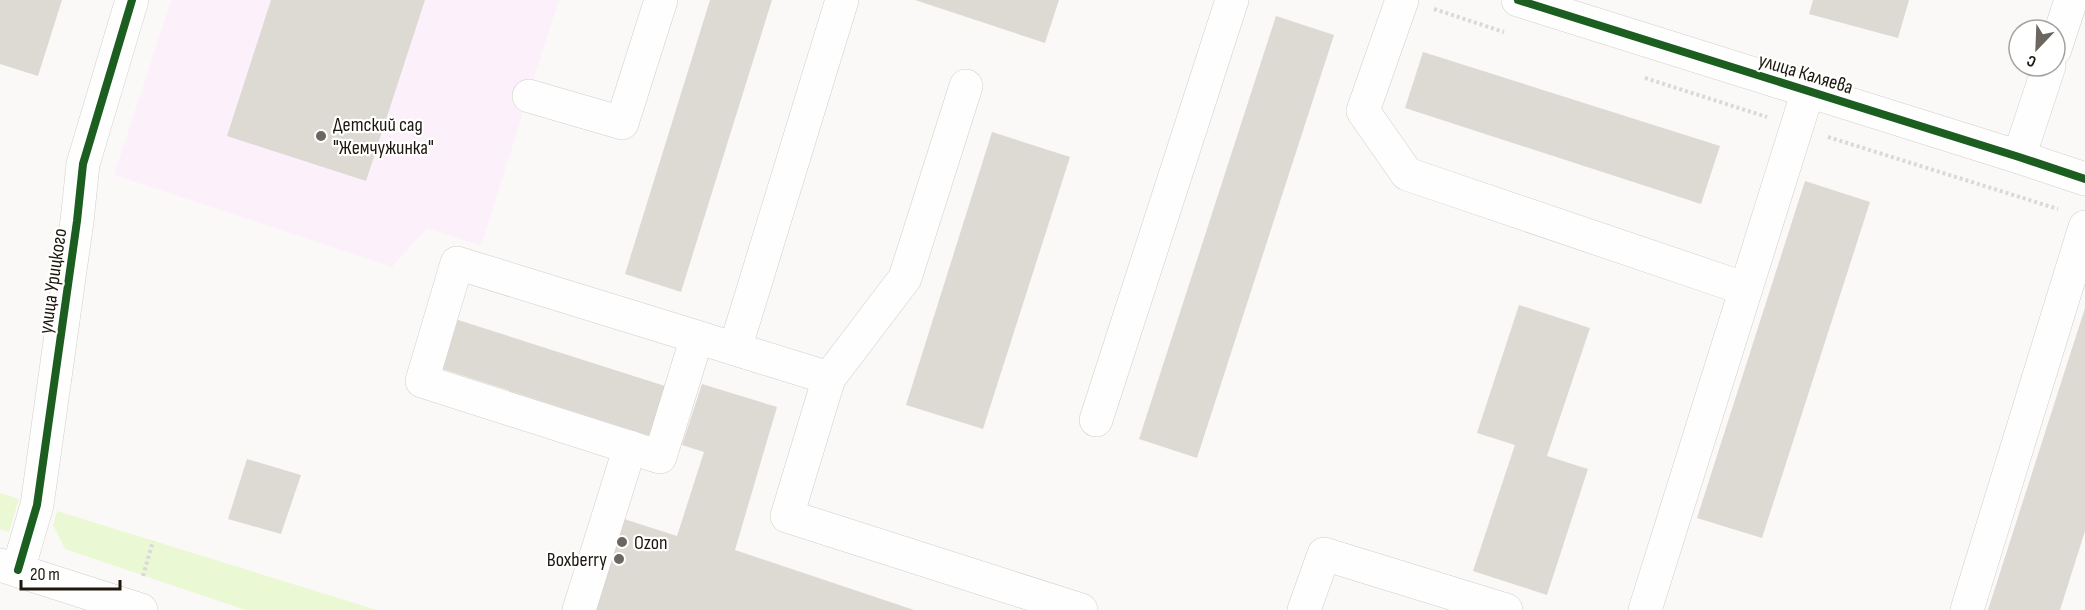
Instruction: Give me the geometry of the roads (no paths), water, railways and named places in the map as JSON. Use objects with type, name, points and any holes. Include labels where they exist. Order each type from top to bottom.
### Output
[{"type":"street","name":"улица Урицкого","points":[[9,567],[37,505],[77,222],[83,164],[132,0]]},
{"type":"street","points":[[529,96],[622,123],[661,0]]},
{"type":"street","points":[[735,349],[842,0]]},
{"type":"street","points":[[1096,420],[1232,0]]},
{"type":"street","points":[[1402,0],[1363,111],[1407,174],[1746,289]]},
{"type":"street","name":"улица Каляева","points":[[1518,0],[2085,179]]},
{"type":"street","points":[[2066,18],[2072,0]]},
{"type":"street","points":[[2019,157],[2045,78]]},
{"type":"street","points":[[966,86],[905,278],[829,378],[787,516],[1044,604],[1081,610]]},
{"type":"street","points":[[1645,610],[1809,91]]},
{"type":"street","points":[[1967,610],[2074,219]]},
{"type":"street","points":[[697,337],[660,457],[422,381],[457,263],[697,337],[829,378]]},
{"type":"street","points":[[579,610],[630,447]]},
{"type":"street","points":[[1304,610],[1324,554],[1506,610]]},
{"type":"street","points":[[9,567],[141,610]]},
{"type":"place","name":"Детский сад \"Жемчужинка\"","points":[[321,136]]},
{"type":"place","name":"Ozon","points":[[622,542]]},
{"type":"place","name":"Boxberry","points":[[619,559]]}]
